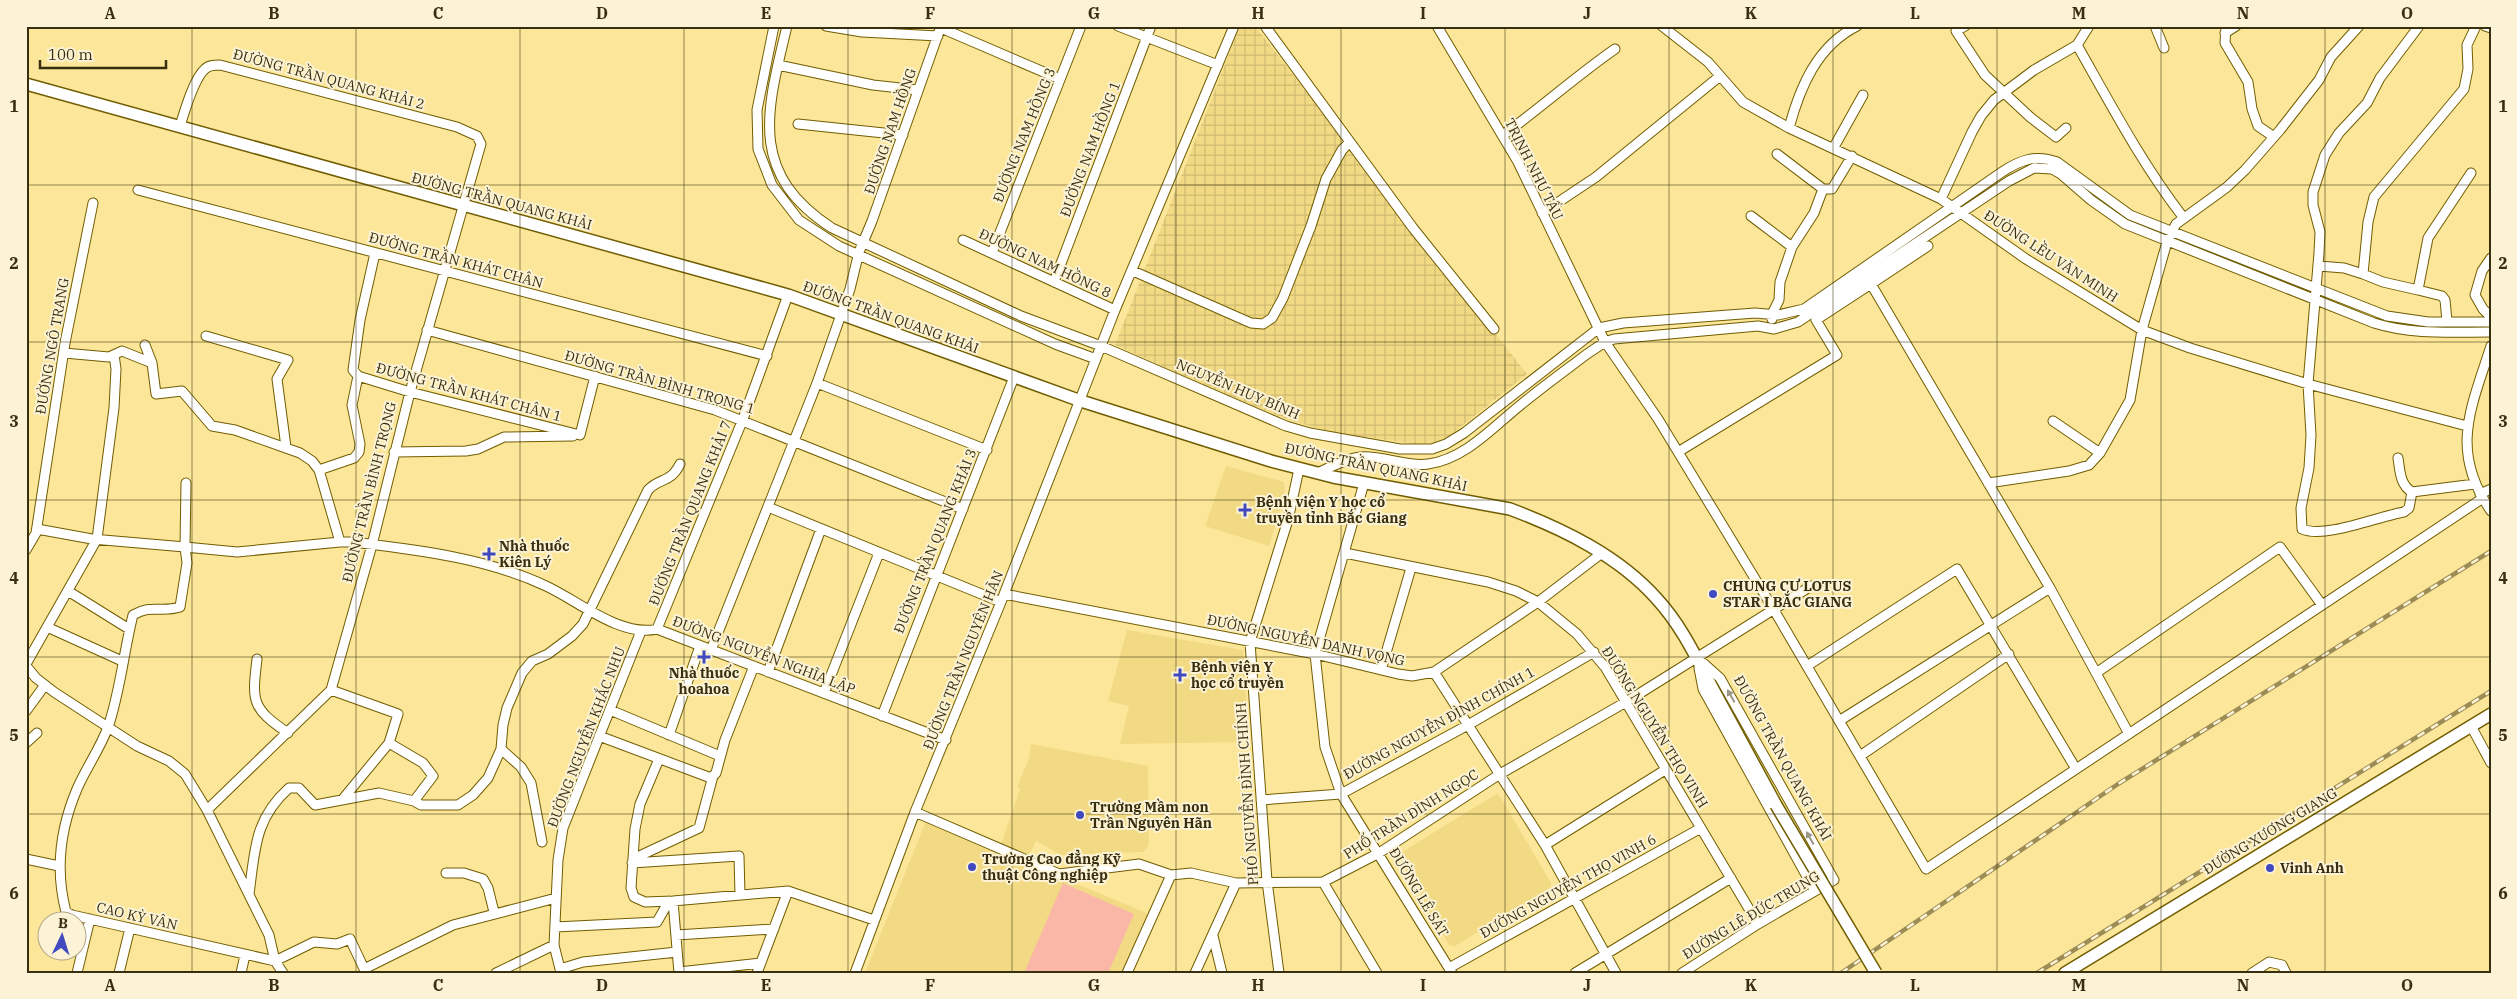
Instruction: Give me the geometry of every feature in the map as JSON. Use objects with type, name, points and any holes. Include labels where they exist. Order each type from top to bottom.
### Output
[{"type":"main road","name":"ĐƯỜNG TRẦN QUANG KHẢI","points":[[26,84],[788,295],[1081,401],[1299,469],[1364,483],[1510,509],[1534,518],[1602,553],[1622,566],[1657,599],[1689,643],[1696,658]]},
{"type":"main road","points":[[1696,658],[1776,805],[1876,973]]},
{"type":"main road","name":"ĐƯỜNG XƯƠNG GIANG","points":[[2065,973],[2491,714]]},
{"type":"street","points":[[774,26],[757,110],[758,149],[772,185],[786,205],[811,229],[861,248],[1021,316],[1099,353]]},
{"type":"street","points":[[786,26],[768,126],[776,165],[787,187],[817,219],[861,248],[1055,344],[1099,353]]},
{"type":"street","points":[[826,26],[862,32],[940,30],[1060,79]]},
{"type":"street","name":"ĐƯỜNG NAM HỒNG 3","points":[[992,253],[1081,26]]},
{"type":"street","points":[[1118,26],[1218,65]]},
{"type":"street","name":"ĐƯỜNG NAM HỒNG 1","points":[[1054,282],[1151,26]]},
{"type":"street","name":"ĐƯỜNG TRẦN NGUYÊN HÃN","points":[[855,973],[915,812],[1003,598],[1115,310],[1133,271],[1234,26]]},
{"type":"street","points":[[1265,26],[1414,228],[1494,329]]},
{"type":"street","name":"TRỊNH NHƯ TẤU","points":[[1437,26],[1503,135],[1605,342],[1678,452],[1774,610],[1926,869],[2076,769]]},
{"type":"street","name":"ĐƯỜNG LỀU VĂN MINH","points":[[1662,26],[1708,62],[1743,102],[1789,128],[1941,199],[2026,259],[2142,330],[2190,348],[2308,384],[2467,426]]},
{"type":"street","points":[[1789,128],[1795,107],[1812,69],[1821,55],[1839,38],[1858,26]]},
{"type":"street","points":[[1965,26],[1956,31],[1985,75],[2002,93],[2056,137],[2066,128]]},
{"type":"street","points":[[1941,199],[1981,116],[2002,93],[2034,70],[2077,45],[2089,26]]},
{"type":"street","points":[[2155,26],[2164,48]]},
{"type":"street","points":[[2236,26],[2225,30],[2225,43],[2248,82],[2252,108],[2258,126],[2274,137]]},
{"type":"street","points":[[1988,483],[2069,471],[2089,465],[2100,453],[2130,400],[2142,330],[2167,242],[2172,231],[2183,217],[2227,187],[2274,137],[2319,80],[2331,57],[2359,26]]},
{"type":"street","points":[[2412,492],[2409,508],[2404,512],[2329,530],[2302,529],[2301,508],[2309,468],[2311,436],[2308,384],[2319,266],[2320,232],[2313,205],[2313,192],[2325,155],[2339,134],[2367,103],[2380,78],[2419,26]]},
{"type":"street","points":[[2363,274],[2368,222],[2374,197],[2464,89],[2468,69],[2467,45],[2476,26]]},
{"type":"street","points":[[2485,26],[2491,28]]},
{"type":"street","name":"ĐƯỜNG NAM HỒNG","points":[[711,650],[817,384],[842,313],[861,248],[940,30]]},
{"type":"street","points":[[2077,45],[2129,136],[2183,217]]},
{"type":"street","points":[[1503,135],[1543,106],[1584,71],[1615,50]]},
{"type":"street","name":"ĐƯỜNG TRẦN QUANG KHẢI 2","points":[[180,126],[201,74],[205,69],[220,65],[457,127],[477,136]]},
{"type":"street","points":[[778,65],[873,85],[918,90]]},
{"type":"street","points":[[1542,213],[1596,176],[1720,76]]},
{"type":"street","points":[[1834,148],[1863,95]]},
{"type":"street","points":[[798,124],[903,135]]},
{"type":"street","name":"ĐƯỜNG TRẦN BÌNH TRỌNG","points":[[206,810],[331,690],[372,545],[394,452],[445,271],[461,206],[481,144],[477,136]]},
{"type":"street","points":[[1133,271],[1251,323],[1263,324],[1272,318],[1283,298],[1326,179],[1342,150],[1350,142]]},
{"type":"street","points":[[1777,154],[1823,189],[1832,189],[1852,156]]},
{"type":"street","points":[[1599,328],[1623,323],[1755,313],[1771,316],[1790,314],[1804,309],[2013,165],[2034,158],[2047,158],[2057,162],[2130,215],[2289,278],[2317,291],[2387,316],[2428,322],[2491,322]]},
{"type":"street","points":[[1317,473],[1345,461],[1361,457],[1381,458],[1405,464],[1428,464],[1454,456],[1474,444],[1524,402],[1605,342],[1626,336],[1758,326],[1774,328],[1798,322],[1822,308],[2020,174],[2034,168],[2052,170],[2061,174],[2125,224],[2315,301],[2392,328],[2419,332],[2491,332]]},
{"type":"street","points":[[2418,290],[2428,238],[2471,174]]},
{"type":"street","points":[[2082,192],[2088,184]]},
{"type":"street","points":[[1774,328],[1771,316],[1779,300],[1780,282],[1792,247],[1814,213],[1823,189]]},
{"type":"street","name":"ĐƯỜNG TRẦN KHÁT CHÂN","points":[[138,190],[767,356]]},
{"type":"street","name":"ĐƯỜNG NGÔ TRANG","points":[[26,550],[37,529],[64,353],[93,203]]},
{"type":"street","points":[[1751,216],[1792,247]]},
{"type":"street","points":[[811,229],[817,219]]},
{"type":"street","name":"ĐƯỜNG NAM HỒNG 8","points":[[963,240],[1115,310]]},
{"type":"street","points":[[1678,452],[1838,355],[1816,320],[1928,246]]},
{"type":"street","name":"ĐƯỜNG TRẦN KHÁT CHÂN 1","points":[[375,253],[354,353],[353,370],[358,376],[410,392],[580,435]]},
{"type":"street","points":[[2490,257],[2476,288],[2475,295],[2482,309],[2491,317]]},
{"type":"street","points":[[2319,266],[2344,268],[2384,282],[2442,296],[2445,300],[2448,321]]},
{"type":"street","points":[[2286,288],[2289,278]]},
{"type":"street","points":[[1871,284],[2050,588],[2129,734]]},
{"type":"street","name":"ĐƯỜNG TRẦN QUANG KHẢI 7","points":[[657,629],[743,419],[788,295]]},
{"type":"street","name":"NGUYỄN HUY BÍNH","points":[[1099,353],[1286,426],[1310,433],[1416,451],[1432,449],[1446,444],[1464,433],[1599,328]]},
{"type":"street","name":"ĐƯỜNG TRẦN BÌNH TRỌNG 1","points":[[427,330],[743,419],[963,509]]},
{"type":"street","points":[[206,336],[288,360],[277,379],[286,447]]},
{"type":"street","points":[[145,345],[152,363],[156,394],[182,391],[212,426],[235,430],[286,447],[312,461],[319,470],[340,542]]},
{"type":"street","points":[[2491,346],[2467,426],[2466,445],[2470,473],[2474,484],[2491,511]]},
{"type":"street","points":[[64,353],[109,357],[122,351],[152,363]]},
{"type":"street","points":[[114,355],[116,369],[114,408],[97,539],[26,665],[36,678],[45,685],[137,746],[179,767],[185,774],[206,810],[249,894],[269,936],[275,961],[283,973]]},
{"type":"street","points":[[319,470],[354,458],[359,452],[360,444],[352,405],[358,376]]},
{"type":"street","points":[[394,452],[466,451],[478,449],[504,437],[580,435],[595,376]]},
{"type":"street","name":"ĐƯỜNG TRẦN QUANG KHẢI 3","points":[[882,716],[1014,377]]},
{"type":"street","points":[[817,384],[987,450]]},
{"type":"street","points":[[2053,421],[2100,453]]},
{"type":"street","points":[[2398,458],[2402,483],[2405,488],[2412,492],[2474,484]]},
{"type":"street","points":[[249,894],[258,830],[283,793],[289,788],[300,788],[315,805],[379,793],[414,801],[421,805],[458,805],[474,795],[488,778],[501,749],[502,725],[522,673],[532,661],[548,654],[572,636],[591,611],[648,490],[654,484],[669,479],[680,464]]},
{"type":"street","name":"PHỐ NGUYỄN ĐÌNH CHÍNH","points":[[1279,973],[1267,881],[1250,642],[1288,520],[1299,469]]},
{"type":"street","points":[[185,547],[186,483]]},
{"type":"street","name":"ĐƯỜNG LÊ SÁT","points":[[1364,483],[1315,654],[1325,747],[1341,794],[1450,971]]},
{"type":"street","points":[[1807,666],[1957,570],[1992,624],[2076,769],[2322,605],[2491,489]]},
{"type":"street","name":"ĐƯỜNG NGUYỄN DANH VỌNG","points":[[768,507],[935,576],[1003,598],[1315,654],[1412,676],[1434,672]]},
{"type":"street","name":"ĐƯỜNG NGUYỄN NGHĨA LẬP","points":[[37,529],[97,539],[237,552],[340,542],[372,545],[489,564],[546,586],[591,611],[641,631],[657,629],[946,740]]},
{"type":"street","points":[[768,672],[821,529]]},
{"type":"street","name":"CAO KỲ VÂN","points":[[185,547],[187,563],[180,607],[170,610],[144,608],[133,615],[108,727],[77,789],[61,841],[59,866],[62,896],[66,912],[275,961]]},
{"type":"street","points":[[2096,673],[2280,547],[2322,605]]},
{"type":"street","points":[[824,693],[879,553]]},
{"type":"street","name":"ĐƯỜNG NGUYỄN THỌ VINH","points":[[1345,553],[1411,568],[1488,582],[1516,591],[1538,602],[1577,634],[1594,652],[1626,702],[1758,924]]},
{"type":"street","points":[[1602,553],[1538,602],[1434,672],[1545,845],[1616,973]]},
{"type":"street","points":[[1381,670],[1411,568]]},
{"type":"street","name":"PHỐ TRẦN ĐÌNH NGỌC","points":[[915,812],[1060,874],[1139,864],[1171,875],[1191,873],[1236,883],[1267,881],[1323,882],[1379,853],[1500,774],[1626,702],[1811,586]]},
{"type":"street","points":[[1839,720],[2050,588]]},
{"type":"street","points":[[68,591],[130,629]]},
{"type":"street","points":[[47,627],[122,661]]},
{"type":"street","name":"ĐƯỜNG NGUYỄN KHẮC NHU","points":[[561,971],[554,945],[558,860],[563,828],[641,631]]},
{"type":"street","points":[[669,734],[700,646]]},
{"type":"street","name":"ĐƯỜNG NGUYỄN ĐÌNH CHÍNH 1","points":[[1261,800],[1341,794],[1468,725],[1594,652]]},
{"type":"street","points":[[1860,756],[2009,654]]},
{"type":"street","name":"ĐƯỜNG TRẦN QUANG KHẢI","points":[[1696,658],[1720,678],[1834,880]]},
{"type":"street","name":"ĐƯỜNG TRẦN QUANG KHẢI","points":[[1696,658],[1703,689],[1815,891]]},
{"type":"street","points":[[258,659],[254,692],[255,702],[266,718],[288,733]]},
{"type":"street","points":[[632,861],[699,828],[713,776],[716,773],[720,756],[754,666]]},
{"type":"street","points":[[26,711],[45,685]]},
{"type":"street","points":[[331,690],[398,714],[389,743],[342,800]]},
{"type":"street","points":[[610,710],[720,756]]},
{"type":"street","points":[[2471,726],[2491,762]]},
{"type":"street","points":[[26,743],[37,733]]},
{"type":"street","points":[[599,736],[706,778],[713,776]]},
{"type":"street","points":[[389,743],[423,763],[433,776],[414,801]]},
{"type":"street","points":[[501,749],[521,767],[531,783],[542,842]]},
{"type":"street","points":[[659,759],[640,804],[635,828],[631,888],[634,897],[645,902],[671,901],[788,891],[874,920]]},
{"type":"street","points":[[1545,845],[1665,770]]},
{"type":"street","name":"ĐƯỜNG NGUYỄN THỌ VINH 6","points":[[1450,971],[1701,828]]},
{"type":"street","points":[[632,861],[739,856],[740,895]]},
{"type":"street","points":[[26,859],[59,866]]},
{"type":"street","points":[[446,873],[464,873],[483,879],[488,888],[494,912]]},
{"type":"street","points":[[1127,973],[1171,875]]},
{"type":"street","points":[[1575,973],[1731,878]]},
{"type":"street","name":"ĐƯỜNG LÊ ĐỨC TRUNG","points":[[1682,973],[1758,924],[1834,880]]},
{"type":"street","points":[[1323,882],[1377,973]]},
{"type":"street","points":[[1195,973],[1236,883]]},
{"type":"street","points":[[757,973],[788,891]]},
{"type":"street","points":[[275,961],[314,942],[336,944],[350,939],[365,971],[453,924],[494,912],[556,898]]},
{"type":"street","points":[[555,927],[657,922],[671,901]]},
{"type":"street","points":[[671,901],[679,972],[761,963]]},
{"type":"street","points":[[77,973],[90,919]]},
{"type":"street","points":[[119,973],[130,928]]},
{"type":"street","points":[[676,935],[774,929]]},
{"type":"street","points":[[1213,936],[1222,973]]},
{"type":"street","points":[[496,973],[554,945]]},
{"type":"street","points":[[561,971],[582,962],[677,952]]},
{"type":"street","points":[[241,973],[245,955]]},
{"type":"street","points":[[2252,973],[2270,962],[2282,965],[2286,973]]},
{"type":"shaded area","points":[[1240,26],[1255,26],[1527,374],[1452,434],[1435,443],[1415,444],[1335,433],[1289,420],[1231,397],[1115,345]]},
{"type":"shaded area","name":"Bệnh viện Y học cổ truyền tỉnh Bắc Giang","points":[[1226,466],[1284,482],[1285,495],[1269,546],[1205,526]]},
{"type":"shaded area","name":"Bệnh viện Y học cổ truyền","points":[[1127,630],[1243,650],[1249,742],[1120,744],[1129,706],[1108,701]]},
{"type":"shaded area","name":"Trường Mầm non Trần Nguyên Hãn","points":[[1031,744],[1148,766],[1149,845],[1144,852],[1061,855],[1036,841],[1028,857],[1001,844],[1020,789],[1017,787],[1029,758]]},
{"type":"shaded area","points":[[1498,793],[1551,883],[1551,887],[1455,946],[1449,945],[1397,855]]},
{"type":"shaded area","name":"Trường Cao đẳng Kỹ thuật Công nghiệp","points":[[926,821],[1149,914],[1123,973],[865,973]]},
{"type":"shaded area","points":[[1063,883],[1134,914],[1108,973],[1024,973]]},
{"type":"railway","points":[[1841,973],[2118,784],[2491,551]]},
{"type":"railway","points":[[2037,973],[2491,691]]},
{"type":"place","name":"Bệnh viện Y học cổ truyền tỉnh Bắc Giang","points":[[1245,510]]},
{"type":"place","name":"Nhà thuốc Kiên Lý","points":[[489,554]]},
{"type":"place","name":"CHUNG CƯ LOTUS STAR I BẮC GIANG","points":[[1713,594]]},
{"type":"place","name":"Nhà thuốc hoahoa","points":[[704,657]]},
{"type":"place","name":"Bệnh viện Y học cổ truyền","points":[[1180,675]]},
{"type":"place","name":"Trường Mầm non Trần Nguyên Hãn","points":[[1080,815]]},
{"type":"place","name":"Trường Cao đẳng Kỹ thuật Công nghiệp","points":[[972,867]]},
{"type":"place","name":"Vinh Anh","points":[[2270,868]]}]
